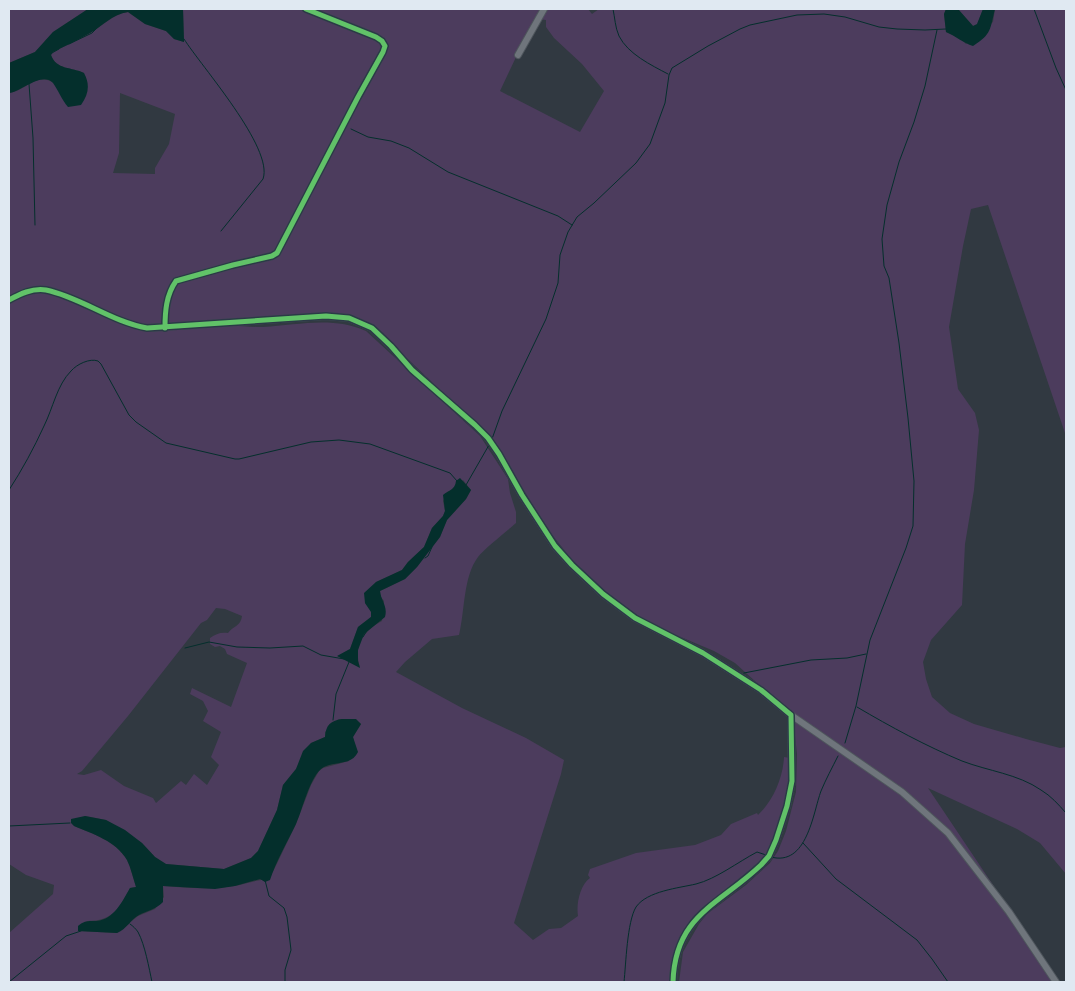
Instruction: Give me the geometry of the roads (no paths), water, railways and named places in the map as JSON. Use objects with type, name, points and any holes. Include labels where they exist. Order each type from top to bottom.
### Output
[{"type":"street","points":[[165,328],[165,310],[170,293],[176,282],[278,253],[354,104],[383,52],[384,46],[382,41],[376,37],[306,9]]},
{"type":"street","points":[[518,55],[544,9]]},
{"type":"street","points":[[9,300],[26,292],[45,290],[137,326],[165,328],[338,316],[349,318],[372,328],[412,370],[454,405],[488,438],[540,524],[555,546],[572,565],[603,594],[635,618],[703,653],[761,690],[791,714],[902,792],[948,833],[1009,912],[1056,982]]},
{"type":"street","points":[[673,982],[677,950],[695,919],[761,865],[769,856],[787,806],[792,781],[791,714]]},
{"type":"waterway","points":[[613,9],[619,36],[628,48],[640,58],[668,74]]},
{"type":"waterway","points":[[1034,9],[1066,90]]},
{"type":"waterway","points":[[492,439],[502,411],[546,319],[558,283],[560,255],[568,232],[577,217],[636,163],[650,144],[665,103],[669,75],[672,68],[740,29],[797,15],[824,14],[845,17],[879,27],[897,29],[946,29]]},
{"type":"waterway","points":[[69,44],[92,33],[98,27]]},
{"type":"waterway","points":[[845,743],[856,706],[870,640],[913,526],[914,481],[908,418],[889,278],[884,266],[882,239],[887,205],[899,162],[925,86],[937,30]]},
{"type":"waterway","points":[[184,39],[247,128],[258,148],[263,165],[263,179],[221,231]]},
{"type":"waterway","points":[[52,53],[59,49]]},
{"type":"waterway","points":[[29,84],[33,138],[35,225]]},
{"type":"waterway","points":[[351,129],[368,137],[391,141],[409,148],[448,172],[558,216],[572,225]]},
{"type":"waterway","points":[[9,490],[36,442],[62,383],[74,368],[91,360],[98,361],[101,364],[129,415],[166,443],[235,459],[311,442],[339,440],[370,444],[450,473],[457,481]]},
{"type":"waterway","points":[[466,485],[489,445]]},
{"type":"waterway","points":[[425,558],[432,547]]},
{"type":"waterway","points":[[363,637],[368,629]]},
{"type":"waterway","points":[[185,648],[209,642],[237,647],[303,646],[321,655],[344,659]]},
{"type":"waterway","points":[[744,673],[811,660],[847,658],[866,654]]},
{"type":"waterway","points":[[333,720],[336,694],[349,662]]},
{"type":"waterway","points":[[857,707],[909,736],[962,761],[1023,780],[1048,795],[1066,813]]},
{"type":"waterway","points":[[771,857],[783,858],[793,854],[801,846],[811,824],[821,791],[838,756]]},
{"type":"waterway","points":[[9,826],[70,823]]},
{"type":"waterway","points":[[803,843],[836,879],[917,940],[948,982]]},
{"type":"waterway","points":[[624,982],[627,943],[631,923],[636,907],[641,902],[664,891],[704,882],[757,852],[766,855]]},
{"type":"waterway","points":[[265,880],[269,896],[284,908],[287,917],[291,950],[285,970],[285,982]]},
{"type":"waterway","points":[[130,924],[140,937],[152,982]]},
{"type":"waterway","points":[[9,982],[66,936],[81,931]]}]
